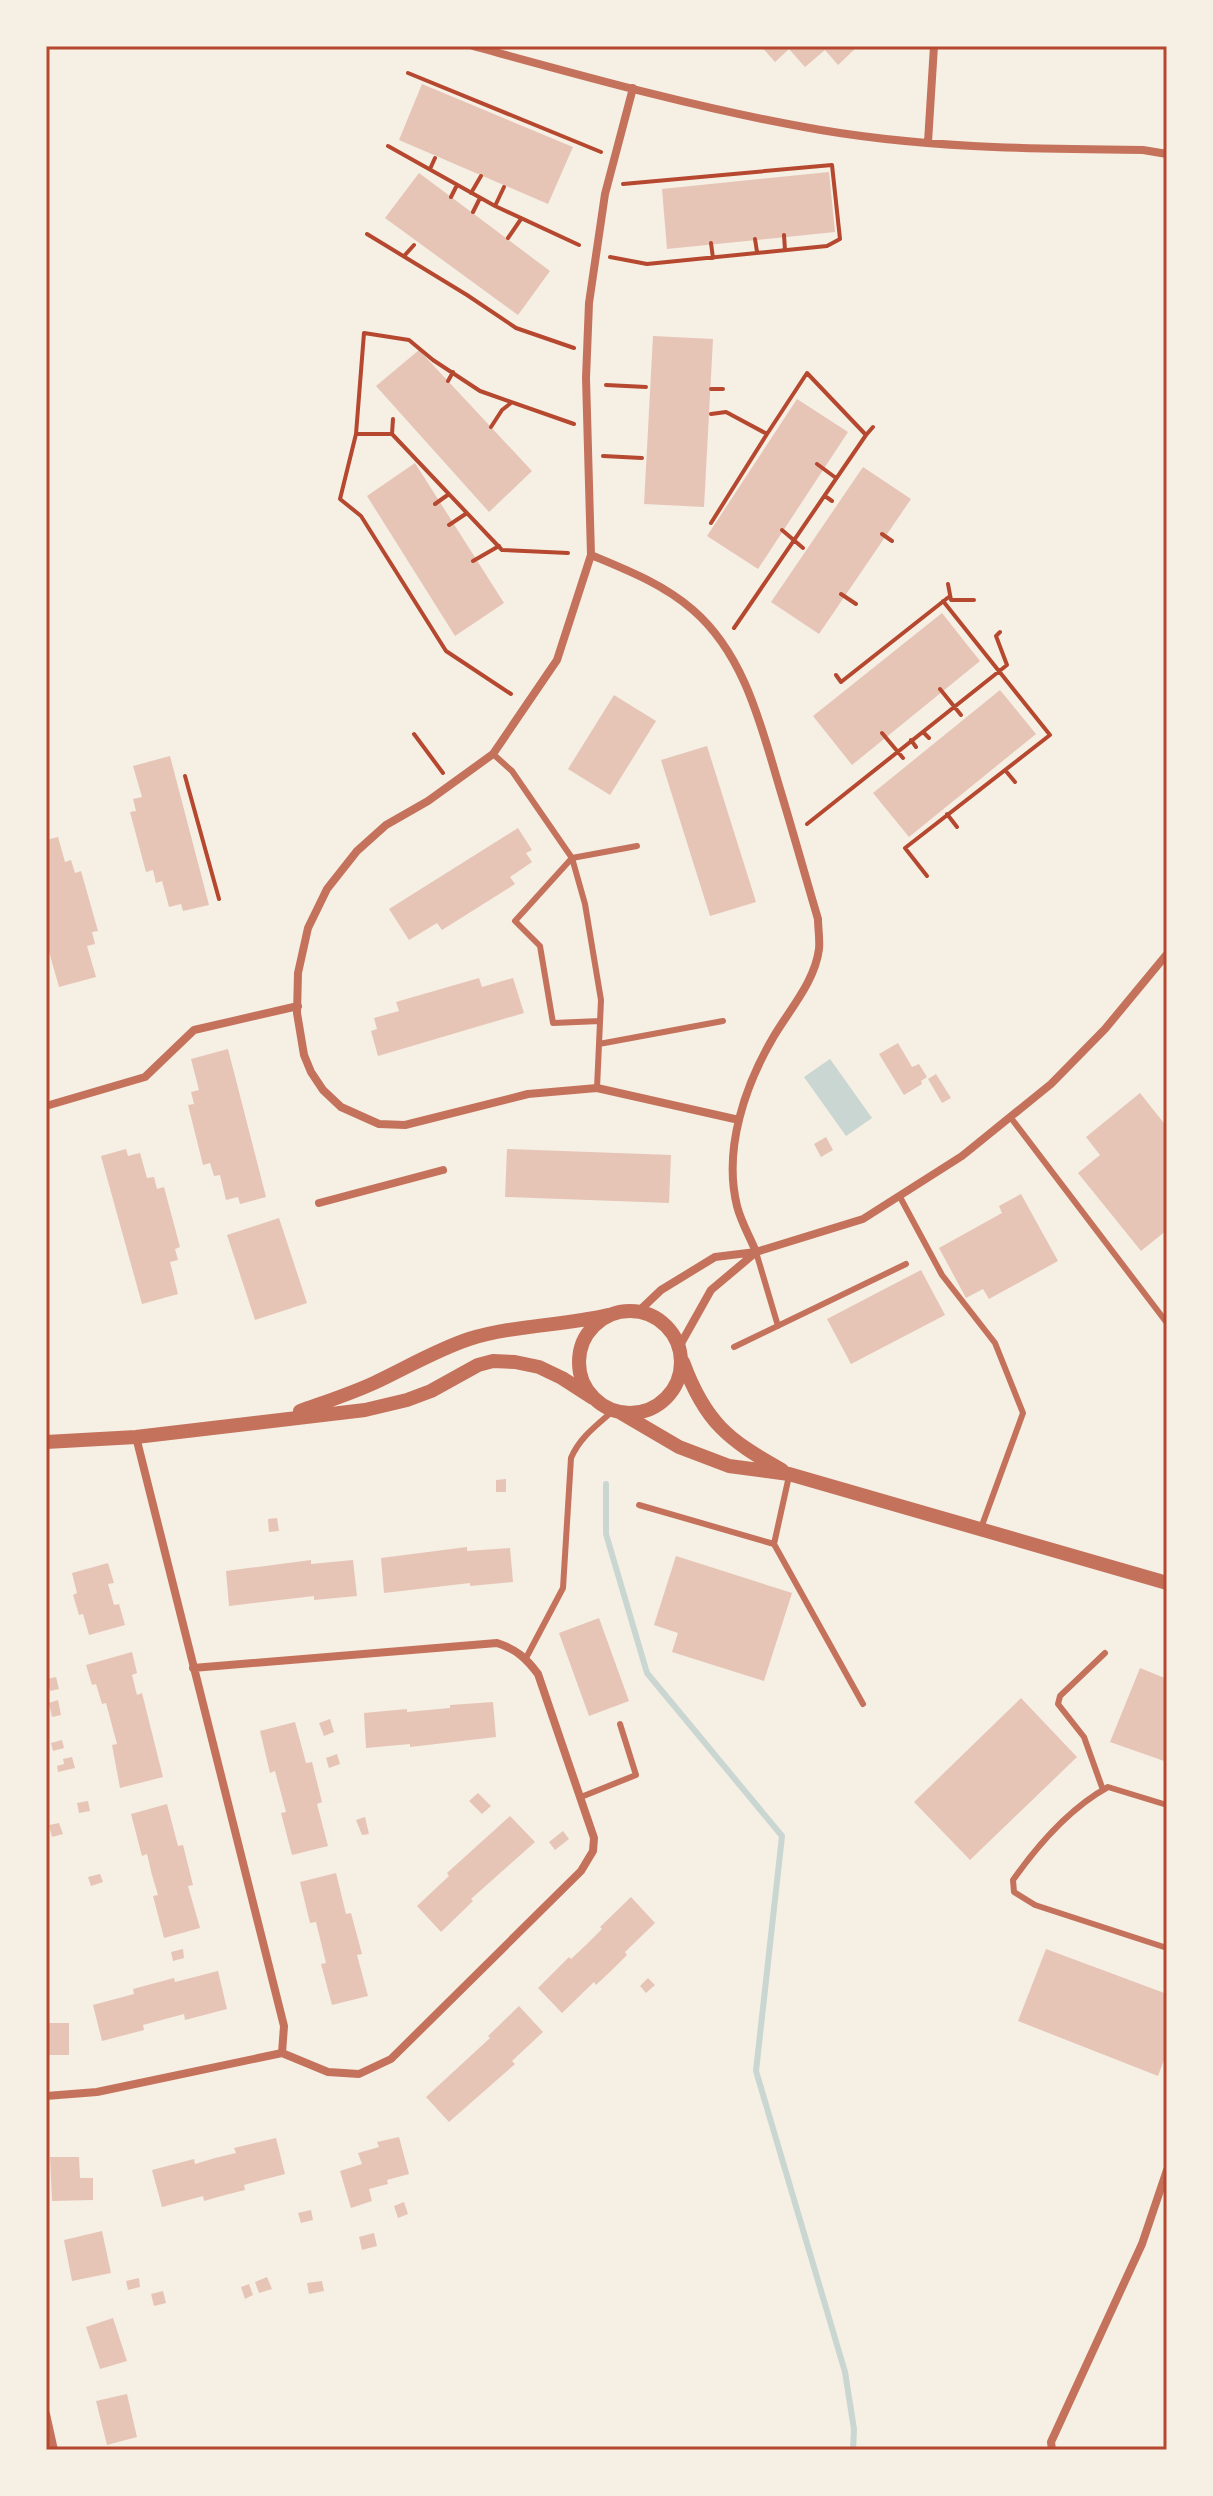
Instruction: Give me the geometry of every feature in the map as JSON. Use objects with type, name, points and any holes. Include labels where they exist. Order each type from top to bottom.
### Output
[{"type":"street","points":[[473,46],[633,88],[804,127],[991,149],[1143,150],[1167,154]]},
{"type":"street","points":[[928,142],[934,46]]},
{"type":"street","points":[[633,88],[605,194],[589,303],[586,378],[591,555],[557,660],[493,754],[428,801],[386,825],[357,851],[327,889],[308,928],[298,973],[298,1006],[304,1055],[323,1090],[341,1107],[379,1124],[405,1125],[528,1094],[597,1088],[739,1120]]},
{"type":"street","points":[[591,555],[659,585],[694,611],[722,642],[739,670],[760,721],[818,919],[819,949],[810,978],[756,1071],[739,1120],[733,1149],[737,1206],[756,1252]]},
{"type":"street","points":[[639,1311],[661,1290],[696,1266],[715,1257],[756,1252],[863,1219],[962,1156],[1051,1084],[1105,1029],[1167,954]]},
{"type":"street","points":[[46,1106],[145,1077],[194,1030],[298,1006]]},
{"type":"street","points":[[319,1203],[443,1170]]},
{"type":"street","points":[[617,1412],[636,1413],[651,1409],[664,1400],[674,1388],[680,1373],[680,1352],[711,1290],[756,1252]]},
{"type":"street","points":[[277,1418],[335,1399],[473,1338],[502,1331],[576,1323],[623,1311],[639,1311],[664,1324],[680,1352],[704,1408],[725,1434],[789,1474]]},
{"type":"street","points":[[593,1398],[583,1384],[579,1353],[594,1325],[608,1315]]},
{"type":"street","points":[[46,1442],[136,1437],[365,1410],[431,1391],[478,1365],[493,1361],[515,1362],[539,1367],[562,1378],[679,1447],[729,1466],[789,1474],[1167,1583]]},
{"type":"street","points":[[136,1437],[284,2026],[282,2053]]},
{"type":"street","points":[[46,2096],[97,2092],[282,2053],[328,2072],[359,2074],[391,2059],[588,1863],[593,1851],[594,1838],[538,1674],[526,1658],[513,1648],[497,1643],[193,1668]]},
{"type":"street","points":[[1052,2450],[1051,2442],[1142,2244],[1167,2170]]},
{"type":"street","points":[[46,2414],[54,2450]]},
{"type":"lane","points":[[493,754],[512,771],[572,858],[585,904],[601,1000],[597,1088]]},
{"type":"lane","points":[[600,1021],[553,1023],[540,946],[515,921],[572,858],[637,846]]},
{"type":"lane","points":[[599,1044],[723,1021]]},
{"type":"lane","points":[[1011,1118],[1167,1323]]},
{"type":"lane","points":[[900,1197],[942,1275],[995,1343],[1023,1413],[980,1530]]},
{"type":"lane","points":[[756,1252],[778,1326]]},
{"type":"lane","points":[[734,1347],[906,1264]]},
{"type":"lane","points":[[526,1658],[563,1588],[571,1457],[586,1434],[617,1412]]},
{"type":"lane","points":[[789,1474],[774,1544],[863,1704]]},
{"type":"lane","points":[[639,1505],[774,1544]]},
{"type":"lane","points":[[1103,1790],[1084,1737],[1058,1704],[1060,1696],[1105,1653]]},
{"type":"lane","points":[[581,1797],[636,1775],[620,1724]]},
{"type":"lane","points":[[1167,1805],[1108,1787],[1090,1796],[1027,1860],[1013,1880],[1014,1892],[1035,1905],[1167,1948]]},
{"type":"path","points":[[408,73],[601,152]]},
{"type":"path","points":[[388,146],[495,206],[579,245]]},
{"type":"path","points":[[430,169],[435,158]]},
{"type":"path","points":[[609,257],[647,264],[827,246],[840,239],[832,165],[623,184]]},
{"type":"path","points":[[471,193],[481,176]]},
{"type":"path","points":[[700,177],[707,176]]},
{"type":"path","points":[[451,197],[457,185]]},
{"type":"path","points":[[495,206],[504,187]]},
{"type":"path","points":[[473,212],[480,198]]},
{"type":"path","points":[[508,238],[521,219]]},
{"type":"path","points":[[367,234],[516,328],[574,349]]},
{"type":"path","points":[[784,235],[785,250]]},
{"type":"path","points":[[755,239],[757,253]]},
{"type":"path","points":[[711,243],[713,258]]},
{"type":"path","points":[[404,256],[414,245]]},
{"type":"path","points":[[467,295],[471,289]]},
{"type":"path","points":[[511,694],[446,651],[361,516],[340,499],[356,434],[364,333],[409,340],[480,391],[576,424]]},
{"type":"path","points":[[448,381],[453,372]]},
{"type":"path","points":[[711,523],[807,373],[866,435]]},
{"type":"path","points":[[606,385],[646,387]]},
{"type":"path","points":[[711,389],[723,389]]},
{"type":"path","points":[[491,427],[502,410],[511,403]]},
{"type":"path","points":[[711,414],[726,412],[767,434]]},
{"type":"path","points":[[392,434],[393,419]]},
{"type":"path","points":[[734,628],[873,427]]},
{"type":"path","points":[[356,434],[392,434],[502,550],[568,553]]},
{"type":"path","points":[[603,456],[642,458]]},
{"type":"path","points":[[817,464],[836,478]]},
{"type":"path","points":[[435,504],[449,494]]},
{"type":"path","points":[[825,496],[832,501]]},
{"type":"path","points":[[449,525],[467,513]]},
{"type":"path","points":[[782,530],[803,548]]},
{"type":"path","points":[[882,534],[892,541],[889,539]]},
{"type":"path","points":[[473,561],[499,546]]},
{"type":"path","points":[[784,557],[791,561]]},
{"type":"path","points":[[948,584],[951,600],[974,600]]},
{"type":"path","points":[[841,594],[856,604],[853,602]]},
{"type":"path","points":[[836,675],[841,682],[950,596]]},
{"type":"path","points":[[927,876],[905,848],[1050,735],[943,601]]},
{"type":"path","points":[[807,824],[1007,665],[996,636],[1000,632]]},
{"type":"path","points":[[940,689],[961,715]]},
{"type":"path","points":[[923,732],[929,738]]},
{"type":"path","points":[[882,733],[903,758]]},
{"type":"path","points":[[414,734],[443,773]]},
{"type":"path","points":[[911,740],[916,747]]},
{"type":"path","points":[[1005,770],[1015,782]]},
{"type":"path","points":[[185,776],[219,899]]},
{"type":"path","points":[[947,814],[957,827]]},
{"type":"shaded area","points":[[830,1059],[872,1118],[846,1136],[804,1077]]},
{"type":"building","points":[[761,46],[858,46],[838,65],[825,50],[805,67],[789,49],[775,62]]},
{"type":"building","points":[[422,84],[573,147],[548,204],[399,140]]},
{"type":"building","points":[[829,172],[835,232],[667,249],[662,189]]},
{"type":"building","points":[[419,173],[550,271],[518,315],[385,218]]},
{"type":"building","points":[[653,336],[713,339],[704,507],[644,504]]},
{"type":"building","points":[[419,350],[532,471],[489,512],[376,386]]},
{"type":"building","points":[[797,399],[848,432],[758,569],[707,536]]},
{"type":"building","points":[[415,463],[504,603],[455,636],[367,496]]},
{"type":"building","points":[[863,467],[911,499],[819,634],[771,602]]},
{"type":"building","points":[[942,613],[980,661],[852,765],[813,716]]},
{"type":"building","points":[[1000,690],[1036,734],[909,837],[873,793]]},
{"type":"building","points":[[614,695],[656,721],[610,795],[568,769]]},
{"type":"building","points":[[707,746],[756,902],[710,916],[661,760]]},
{"type":"building","points":[[170,756],[209,905],[183,911],[181,904],[169,907],[162,881],[156,883],[153,870],[146,872],[130,812],[136,811],[133,799],[142,797],[133,766]]},
{"type":"building","points":[[518,828],[532,850],[526,853],[532,862],[510,877],[515,884],[442,930],[437,923],[409,940],[389,909]]},
{"type":"building","points":[[58,837],[65,862],[71,860],[75,873],[81,871],[98,931],[92,932],[95,944],[87,946],[96,977],[59,987],[46,941],[46,840]]},
{"type":"building","points":[[479,978],[482,987],[513,978],[524,1013],[378,1056],[371,1031],[377,1029],[374,1018],[399,1011],[396,1002]]},
{"type":"building","points":[[898,1043],[912,1067],[919,1064],[927,1077],[921,1081],[922,1084],[904,1095],[879,1054]]},
{"type":"building","points":[[228,1049],[266,1197],[240,1204],[238,1197],[226,1200],[220,1175],[214,1176],[210,1163],[203,1165],[188,1105],[194,1104],[191,1092],[199,1090],[191,1059]]},
{"type":"building","points":[[936,1074],[951,1098],[942,1103],[928,1079]]},
{"type":"building","points":[[1140,1093],[1167,1127],[1167,1230],[1141,1251],[1078,1173],[1100,1155],[1086,1137]]},
{"type":"building","points":[[826,1137],[833,1150],[821,1157],[814,1144]]},
{"type":"building","points":[[126,1149],[128,1156],[140,1153],[147,1178],[154,1177],[157,1189],[164,1187],[180,1247],[175,1249],[178,1260],[170,1262],[178,1294],[142,1304],[101,1156]]},
{"type":"building","points":[[507,1149],[671,1155],[669,1203],[505,1197]]},
{"type":"building","points":[[1021,1194],[1058,1261],[989,1299],[983,1289],[966,1298],[939,1248],[1002,1213],[999,1206]]},
{"type":"building","points":[[279,1218],[307,1303],[255,1320],[227,1235]]},
{"type":"building","points":[[921,1270],[945,1315],[851,1364],[827,1319]]},
{"type":"building","points":[[506,1479],[506,1492],[496,1492],[496,1480]]},
{"type":"building","points":[[277,1518],[279,1531],[269,1532],[268,1519]]},
{"type":"building","points":[[467,1547],[467,1551],[510,1548],[513,1582],[470,1586],[470,1583],[384,1593],[381,1558]]},
{"type":"building","points":[[676,1556],[792,1593],[764,1681],[672,1652],[678,1633],[654,1625]]},
{"type":"building","points":[[311,1560],[311,1564],[353,1560],[357,1596],[314,1600],[314,1596],[229,1606],[226,1571]]},
{"type":"building","points":[[108,1563],[114,1583],[108,1584],[114,1605],[119,1604],[125,1625],[89,1635],[73,1595],[77,1593],[72,1573]]},
{"type":"building","points":[[599,1618],[629,1701],[589,1716],[559,1633]]},
{"type":"building","points":[[132,1652],[137,1673],[132,1675],[137,1695],[142,1693],[163,1777],[120,1788],[112,1745],[117,1744],[106,1703],[102,1704],[96,1684],[92,1685],[86,1665]]},
{"type":"building","points":[[1140,1668],[1167,1679],[1167,1762],[1110,1742]]},
{"type":"building","points":[[56,1677],[59,1689],[50,1691],[47,1679]]},
{"type":"building","points":[[1021,1698],[1077,1757],[970,1860],[914,1802]]},
{"type":"building","points":[[58,1700],[61,1715],[52,1717],[49,1703]]},
{"type":"building","points":[[493,1702],[496,1737],[410,1747],[410,1744],[366,1748],[364,1713],[407,1709],[407,1712]]},
{"type":"building","points":[[330,1719],[334,1732],[324,1736],[319,1723]]},
{"type":"building","points":[[295,1722],[306,1763],[312,1762],[322,1802],[317,1804],[328,1846],[292,1855],[281,1813],[286,1812],[275,1771],[270,1773],[260,1731]]},
{"type":"building","points":[[62,1740],[64,1748],[53,1751],[51,1743]]},
{"type":"building","points":[[337,1754],[340,1764],[329,1768],[326,1758]]},
{"type":"building","points":[[72,1757],[75,1768],[58,1772],[57,1766],[64,1764],[63,1759]]},
{"type":"building","points":[[478,1793],[491,1806],[482,1814],[469,1801]]},
{"type":"building","points":[[88,1801],[90,1811],[79,1813],[77,1803]]},
{"type":"building","points":[[167,1804],[178,1846],[183,1845],[193,1885],[188,1886],[200,1928],[164,1938],[153,1896],[158,1895],[147,1854],[142,1856],[131,1814]]},
{"type":"building","points":[[510,1816],[535,1842],[471,1899],[473,1901],[441,1932],[417,1906],[449,1876],[447,1873]]},
{"type":"building","points":[[365,1817],[369,1834],[362,1835],[356,1820]]},
{"type":"building","points":[[59,1823],[63,1834],[52,1837],[49,1825]]},
{"type":"building","points":[[563,1831],[569,1839],[555,1850],[549,1842]]},
{"type":"building","points":[[336,1873],[346,1914],[351,1913],[362,1954],[357,1955],[368,1996],[332,2005],[321,1964],[326,1963],[316,1922],[310,1923],[300,1882]]},
{"type":"building","points":[[100,1874],[103,1882],[91,1886],[88,1877]]},
{"type":"building","points":[[631,1897],[655,1923],[625,1952],[627,1955],[611,1971],[596,1985],[594,1982],[562,2013],[538,1988],[569,1957],[571,1959],[586,1945]]},
{"type":"building","points":[[183,1949],[184,1958],[173,1961],[171,1952]]},
{"type":"building","points":[[1046,1949],[1167,1994],[1167,2052],[1158,2076],[1018,2021]]},
{"type":"building","points":[[218,1971],[227,2009],[185,2020],[184,2014],[143,2025],[144,2030],[102,2041],[93,2005],[134,1994],[133,1989]]},
{"type":"building","points":[[648,1978],[655,1985],[646,1993],[640,1986]]},
{"type":"building","points":[[519,2006],[543,2032],[512,2061],[515,2064],[449,2122],[426,2097],[490,2038],[488,2036]]},
{"type":"building","points":[[46,2023],[69,2023],[69,2055],[46,2055]]},
{"type":"building","points":[[399,2137],[409,2174],[369,2189],[372,2201],[351,2208],[340,2171],[362,2164],[358,2153],[379,2147],[377,2142]]},
{"type":"building","points":[[276,2138],[285,2174],[244,2185],[245,2190],[204,2201],[203,2196],[162,2207],[152,2170],[194,2159],[195,2164],[236,2153],[234,2148]]},
{"type":"building","points":[[50,2157],[79,2157],[80,2178],[93,2178],[93,2200],[52,2201]]},
{"type":"building","points":[[404,2202],[408,2214],[398,2218],[394,2206]]},
{"type":"building","points":[[311,2210],[313,2220],[301,2223],[298,2213]]},
{"type":"building","points":[[102,2231],[111,2273],[72,2281],[64,2240]]},
{"type":"building","points":[[374,2233],[377,2246],[362,2250],[359,2237]]},
{"type":"building","points":[[267,2277],[272,2289],[259,2293],[255,2282]]},
{"type":"building","points":[[139,2278],[140,2287],[128,2290],[126,2281]]},
{"type":"building","points":[[322,2281],[324,2291],[309,2294],[307,2283]]},
{"type":"building","points":[[249,2284],[253,2295],[245,2299],[241,2287]]},
{"type":"building","points":[[163,2291],[166,2303],[154,2306],[151,2294]]},
{"type":"building","points":[[113,2318],[127,2361],[100,2369],[86,2327]]},
{"type":"building","points":[[127,2394],[137,2437],[107,2445],[96,2401]]},
{"type":"waterway","points":[[606,1484],[606,1534],[647,1673],[782,1836],[756,2071],[845,2372],[854,2429],[853,2450]]}]
